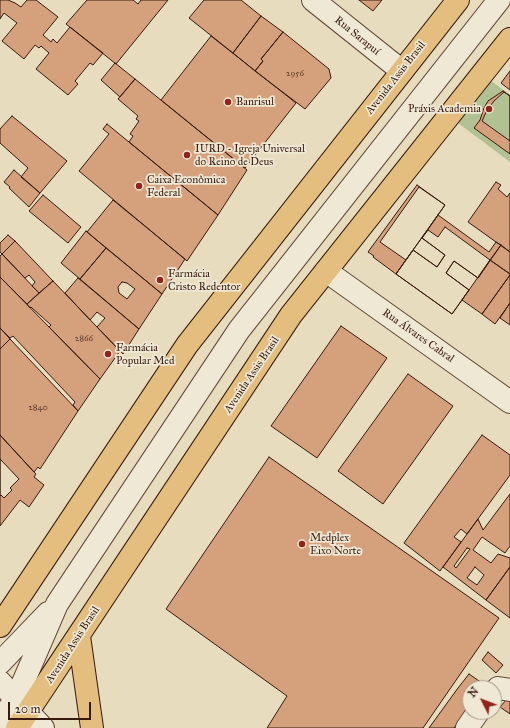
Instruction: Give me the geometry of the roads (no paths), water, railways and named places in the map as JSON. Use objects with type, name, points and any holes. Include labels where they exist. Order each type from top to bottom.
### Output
[{"type":"main road","name":"Avenida Assis Brasil","points":[[0,626],[187,346],[458,0]]},
{"type":"main road","name":"Avenida Assis Brasil","points":[[20,713],[79,636],[291,315],[510,39]]},
{"type":"main road","points":[[79,636],[92,728]]},
{"type":"street","name":"Rua Sarapuí","points":[[313,0],[402,71]]},
{"type":"street","points":[[0,663],[58,604],[240,330],[499,0]]},
{"type":"street","name":"Rua Álvares Cabral","points":[[326,271],[510,402]]},
{"type":"street","points":[[0,643],[58,604]]},
{"type":"street","points":[[0,721],[20,713],[58,604]]},
{"type":"street","points":[[0,682],[20,713],[43,728]]},
{"type":"place","name":"Banrisul","points":[[228,102]]},
{"type":"place","name":"Práxis Academia","points":[[489,109]]},
{"type":"place","name":"IURD - Igreja Universal do Reino de Deus","points":[[187,155]]},
{"type":"place","name":"Caixa Econômica Federal","points":[[139,186]]},
{"type":"place","name":"Farmácia Cristo Redentor","points":[[160,280]]},
{"type":"place","name":"Farmácia Popular Med","points":[[108,354]]},
{"type":"place","name":"Medplex Eixo Norte","points":[[302,544]]}]
